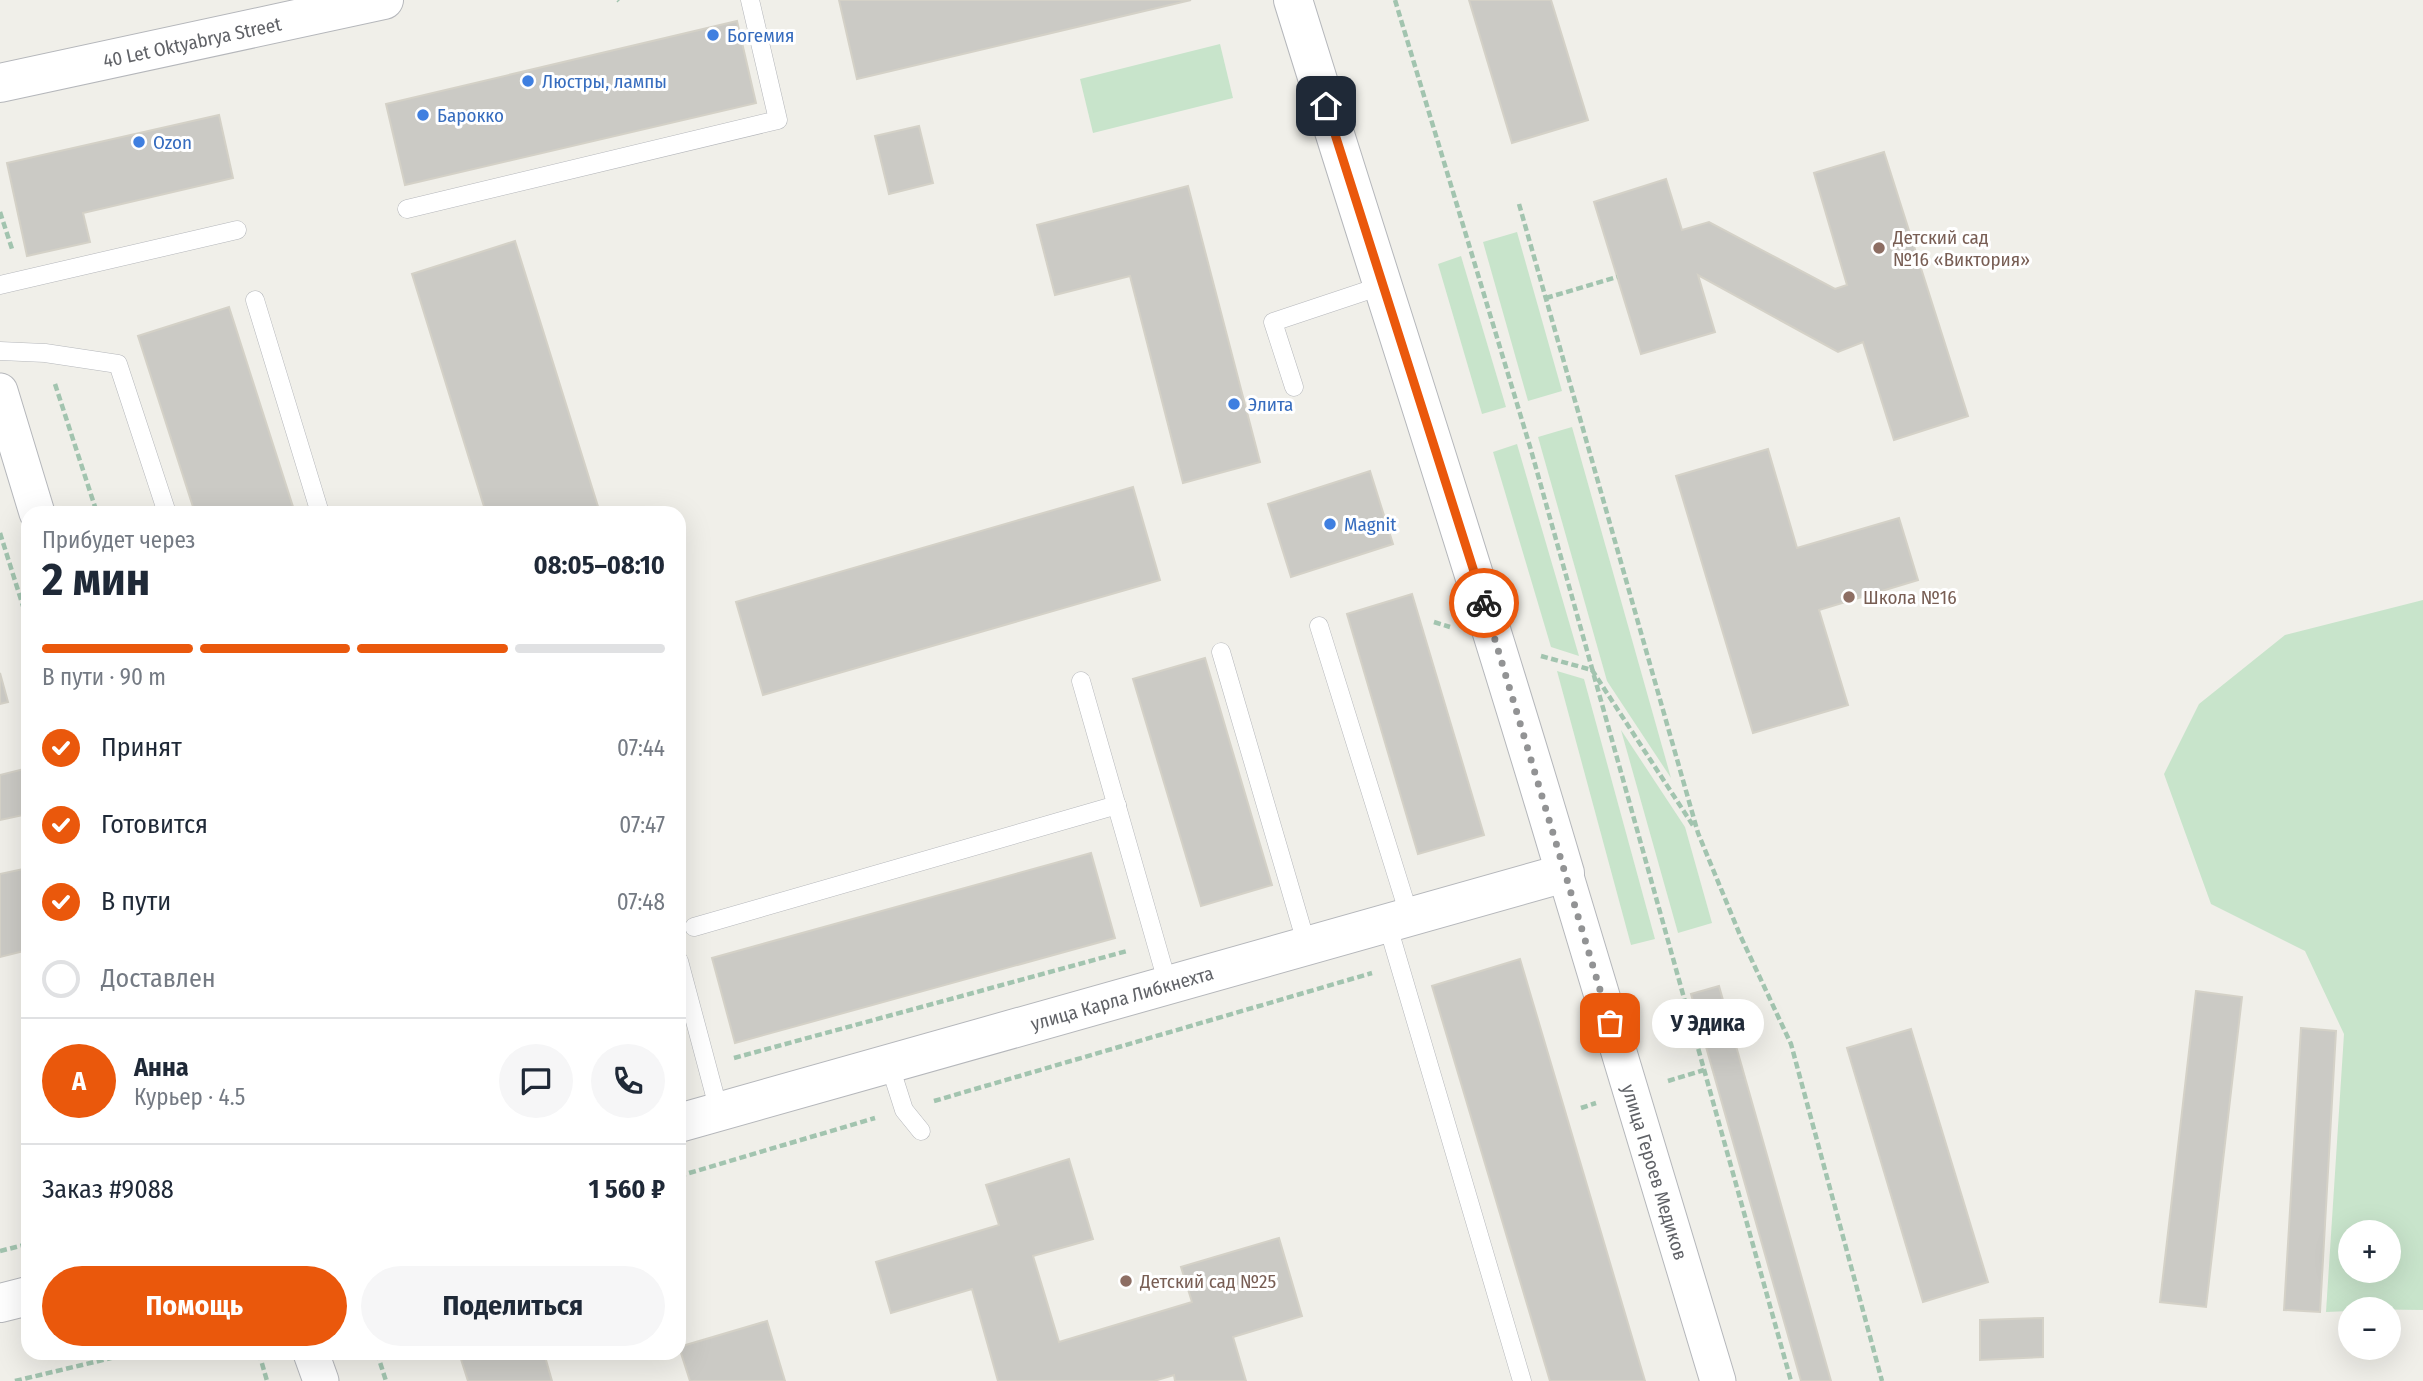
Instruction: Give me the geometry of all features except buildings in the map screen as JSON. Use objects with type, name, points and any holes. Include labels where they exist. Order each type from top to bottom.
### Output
[{"type":"street","name":"40 Let Oktyabrya Street","points":[[0,83],[384,0]]},
{"type":"street","name":"улица Героев Медиков","points":[[1293,0],[1381,286],[1496,643],[1718,1381]]},
{"type":"street","points":[[0,391],[35,506]]},
{"type":"street","name":"улица Карла Либкнехта","points":[[686,1121],[1565,873]]},
{"type":"street","points":[[0,1303],[21,1298]]},
{"type":"street","points":[[314,1360],[320,1381]]},
{"type":"lane","points":[[407,209],[778,120],[750,0]]},
{"type":"lane","points":[[0,285],[237,230]]},
{"type":"lane","points":[[1294,387],[1273,322],[1381,286]]},
{"type":"lane","points":[[255,300],[318,506]]},
{"type":"lane","points":[[0,351],[45,353],[118,364],[165,506]]},
{"type":"lane","points":[[1319,626],[1398,920],[1399,965],[1522,1381]]},
{"type":"lane","points":[[1221,652],[1307,946]]},
{"type":"lane","points":[[1081,681],[1168,985]]},
{"type":"lane","points":[[694,927],[1117,805]]},
{"type":"lane","points":[[686,988],[719,1111]]},
{"type":"lane","points":[[889,1063],[904,1110],[921,1130]]},
{"type":"path","points":[[1395,0],[1531,450],[1791,1381]]},
{"type":"path","points":[[1519,204],[1698,833],[1740,935],[1791,1044],[1882,1381]]},
{"type":"path","points":[[1546,299],[1617,277]]},
{"type":"path","points":[[0,533],[21,600]]},
{"type":"path","points":[[1592,670],[1698,833]]},
{"type":"path","points":[[706,1065],[1156,943]]},
{"type":"path","points":[[686,1174],[1399,965]]},
{"type":"path","points":[[0,1251],[21,1246]]},
{"type":"path","points":[[15,1381],[103,1360]]},
{"type":"path","points":[[261,1360],[267,1381]]},
{"type":"path","points":[[379,1360],[386,1381]]},
{"type":"green space","points":[[1220,44],[1233,98],[1093,133],[1080,79]]},
{"type":"green space","points":[[1517,232],[1562,391],[1528,401],[1483,242]]},
{"type":"green space","points":[[1461,256],[1506,407],[1482,414],[1438,264]]},
{"type":"green space","points":[[1572,427],[1671,778],[1607,681],[1538,437]]},
{"type":"green space","points":[[1517,444],[1579,656],[1551,647],[1493,452]]},
{"type":"green space","points":[[2423,600],[2423,1310],[2401,1310],[2401,1297],[2338,1297],[2338,1312],[2326,1312],[2344,1034],[2305,951],[2211,904],[2164,774],[2199,704],[2285,635]]},
{"type":"green space","points":[[1557,671],[1584,679],[1655,939],[1631,945]]},
{"type":"green space","points":[[1621,730],[1685,827],[1712,923],[1678,933]]},
{"type":"way so far","points":[[1484,603],[1610,1023]]},
{"type":"place","name":"Богемия","points":[[713,35]]},
{"type":"place","name":"Люстры, лампы","points":[[528,81]]},
{"type":"place","name":"Барокко","points":[[423,115]]},
{"type":"place","name":"Ozon","points":[[139,142]]},
{"type":"place","name":"Детский сад №16 «Виктория»","points":[[1879,248]]},
{"type":"place","name":"Элита","points":[[1234,404]]},
{"type":"place","name":"Magnit","points":[[1330,524]]},
{"type":"place","name":"Школа №16","points":[[1849,597]]},
{"type":"place","name":"У Эдика","points":[[1610,1023]]},
{"type":"place","name":"Детский сад №25","points":[[1126,1281]]},
{"type":"route","points":[[1326,106],[1381,286],[1484,603]]}]
